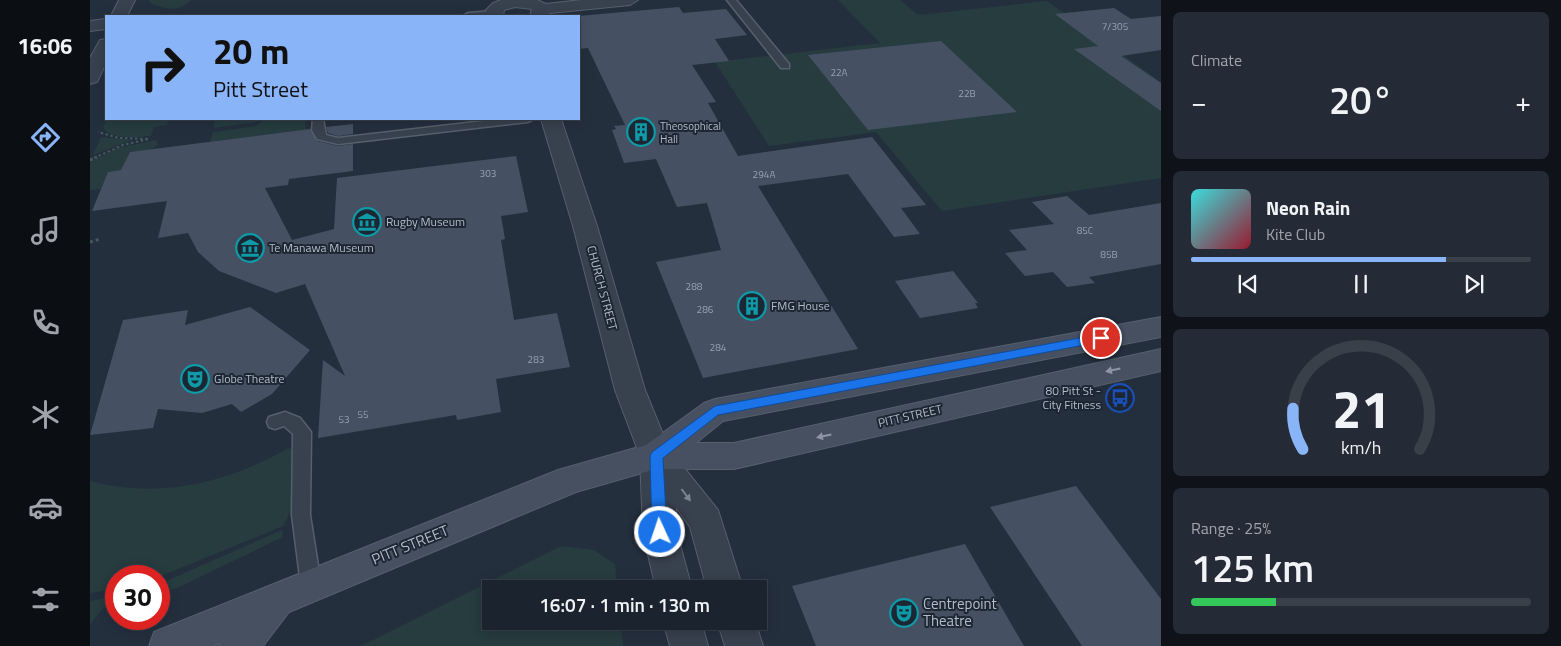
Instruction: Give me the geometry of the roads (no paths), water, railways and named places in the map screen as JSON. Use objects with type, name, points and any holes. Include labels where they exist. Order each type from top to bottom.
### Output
[{"type":"main road","name":"PITT STREET","points":[[656,456],[715,411],[1160,328]]},
{"type":"main road","name":"PITT STREET","points":[[168,646],[311,584],[570,480],[656,456],[734,456],[1161,360]]},
{"type":"main road","points":[[238,646],[277,599]]},
{"type":"street","points":[[120,15],[127,0]]},
{"type":"street","points":[[494,15],[494,10],[501,5],[514,1],[534,4],[540,13],[630,0]]},
{"type":"street","points":[[90,26],[105,24]]},
{"type":"street","points":[[90,78],[105,46]]},
{"type":"street","name":"CHURCH STREET","points":[[551,120],[585,226],[624,374],[656,456],[706,521],[722,580]]},
{"type":"street","name":"CHURCH STREET","points":[[656,456],[660,532],[672,580]]},
{"type":"street","points":[[685,630],[689,646]]},
{"type":"street","points":[[739,630],[744,646]]},
{"type":"lane","points":[[731,0],[785,66]]},
{"type":"lane","points":[[318,120],[318,130],[321,137],[338,142],[520,120]]},
{"type":"lane","points":[[275,422],[285,419],[294,423],[302,432],[302,515],[311,584]]},
{"type":"place","name":"Theosophical Hall","points":[[641,132]]},
{"type":"place","name":"Rugby Museum","points":[[367,222]]},
{"type":"place","name":"Te Manawa Museum","points":[[250,248]]},
{"type":"place","name":"FMG House","points":[[752,306]]},
{"type":"place","name":"Globe Theatre","points":[[195,379]]},
{"type":"place","name":"80 Pitt St - City Fitness","points":[[1120,398]]},
{"type":"place","name":"Centrepoint Theatre","points":[[904,613]]}]
